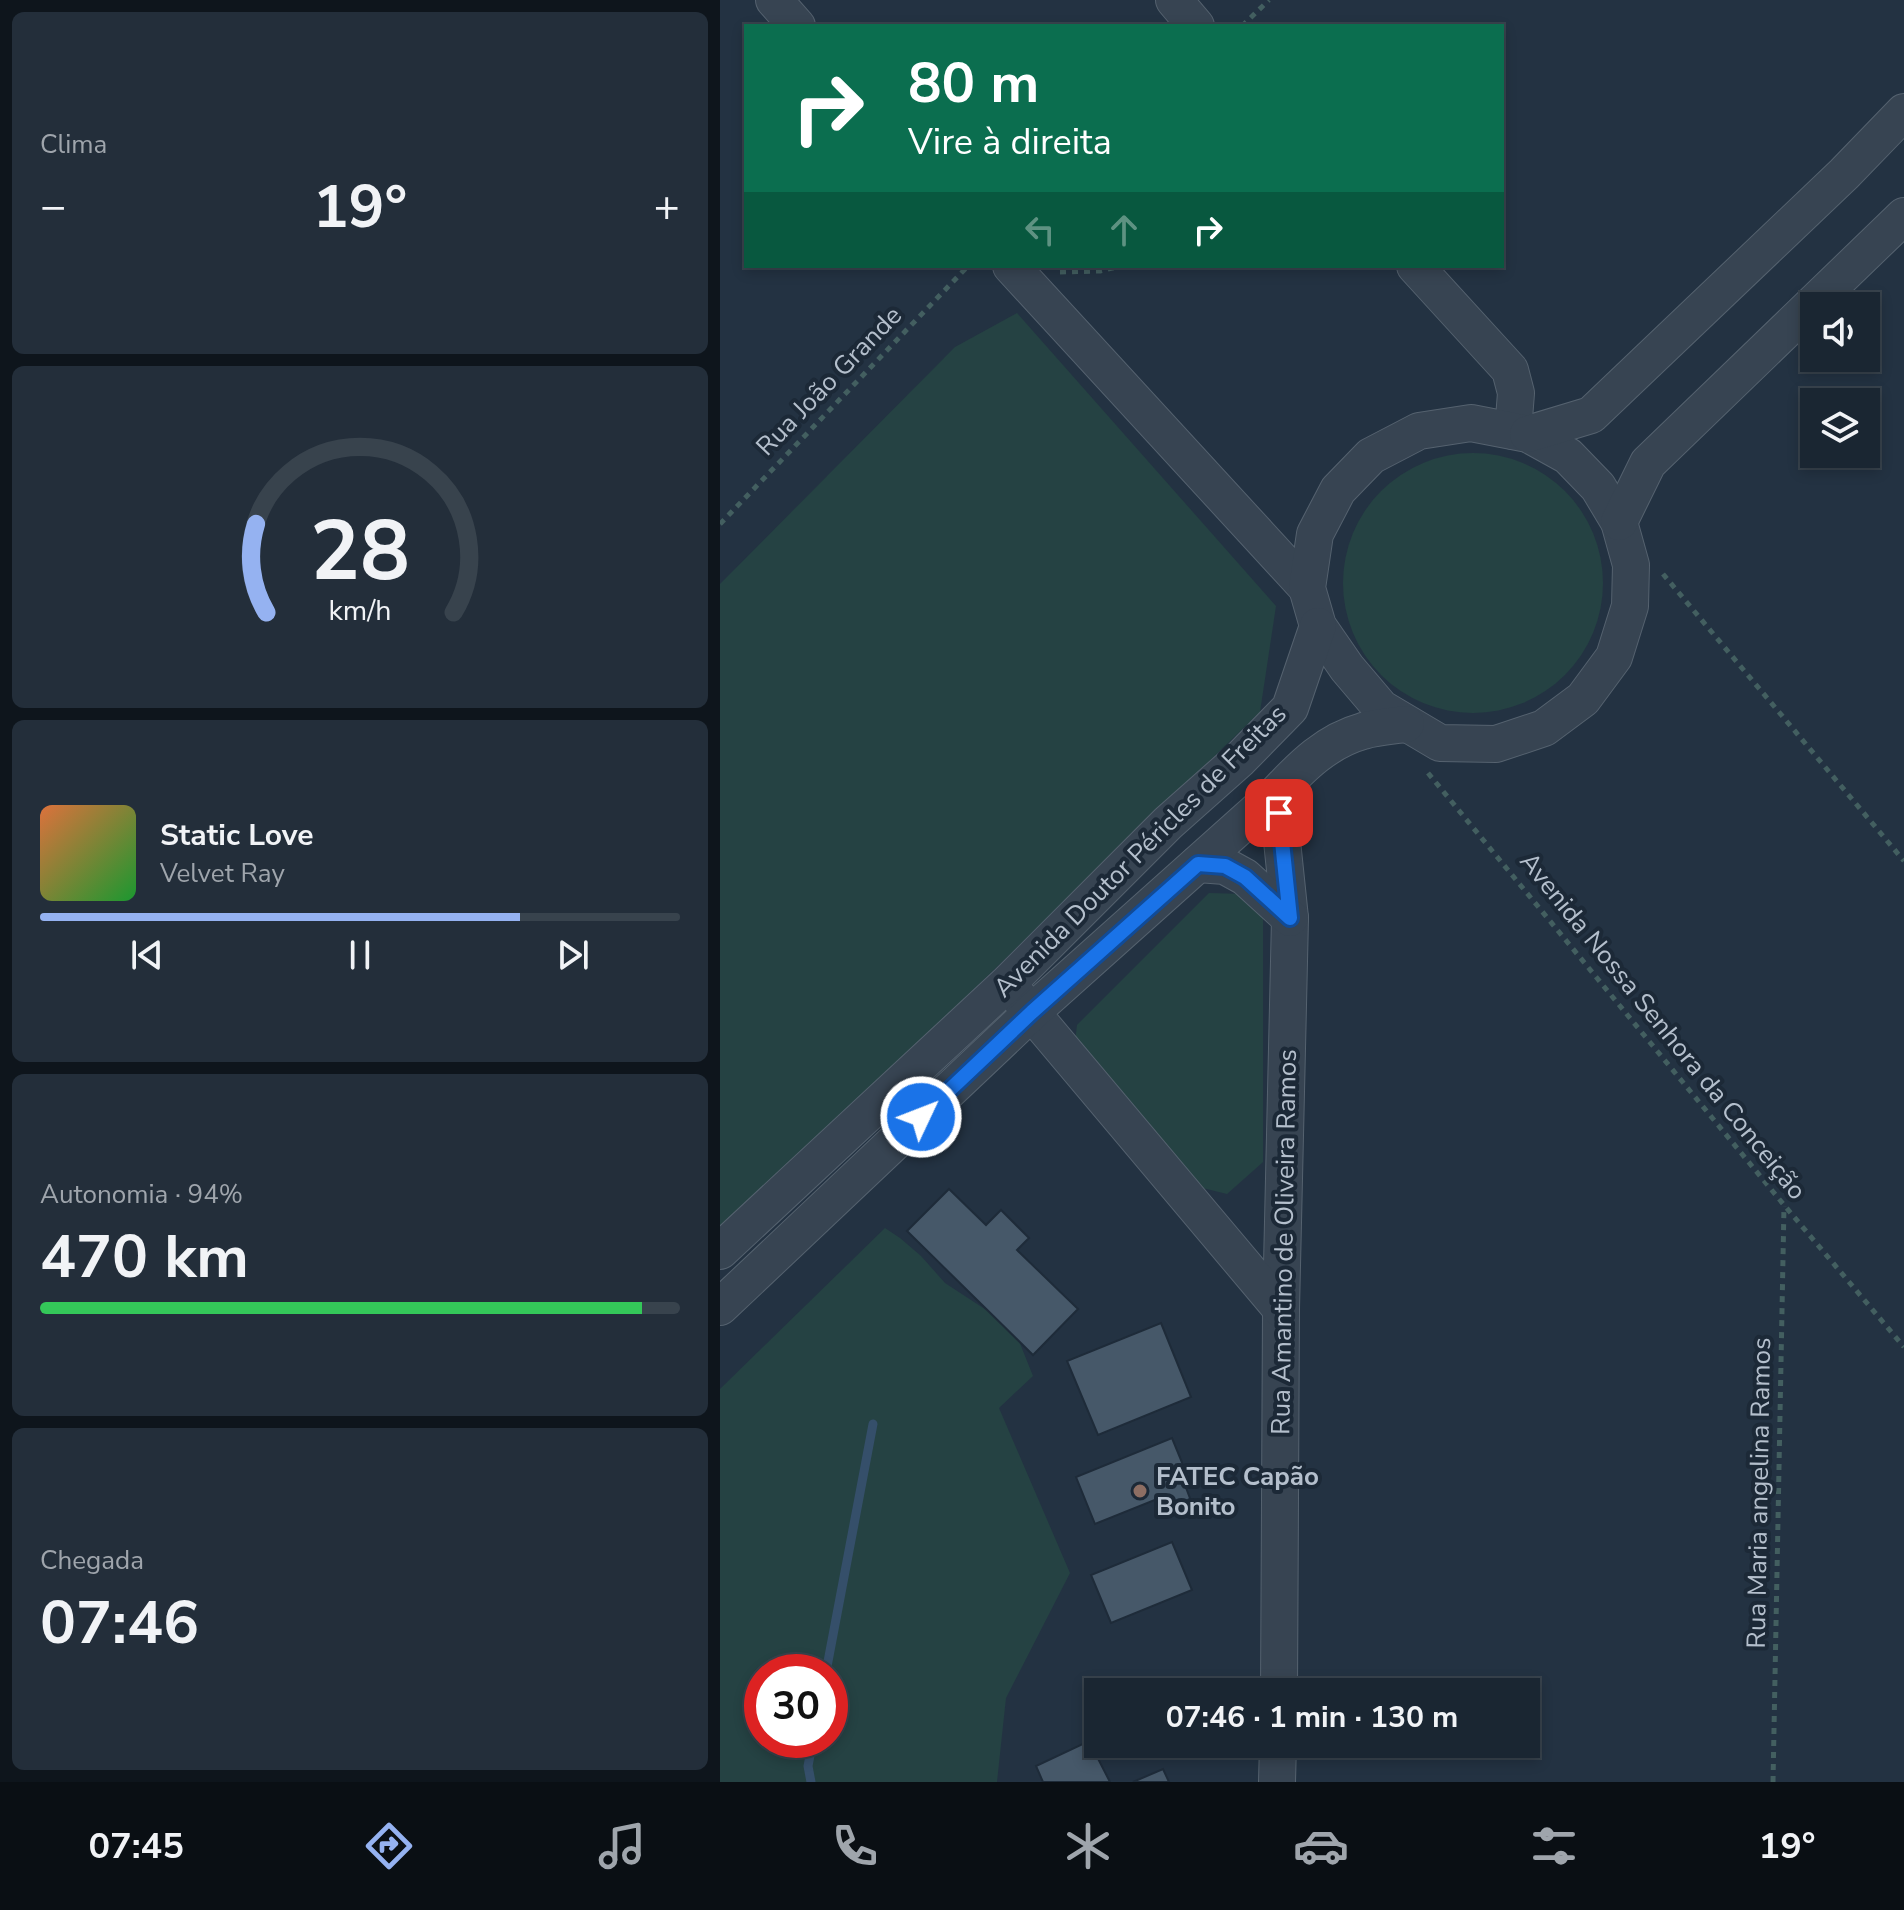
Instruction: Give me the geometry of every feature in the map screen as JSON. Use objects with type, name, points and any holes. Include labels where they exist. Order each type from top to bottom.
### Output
[{"type":"street","points":[[774,0],[795,24]]},
{"type":"street","points":[[1174,0],[1194,24]]},
{"type":"street","points":[[1520,432],[1591,415],[1844,174],[1904,112]]},
{"type":"street","points":[[1619,522],[1648,463],[1904,216]]},
{"type":"street","points":[[1013,268],[1307,588]]},
{"type":"street","points":[[1417,268],[1510,370],[1520,432]]},
{"type":"street","points":[[1471,423],[1520,432],[1568,456],[1598,487],[1619,522],[1631,565],[1630,606],[1614,657],[1583,699],[1544,728],[1496,744],[1440,743],[1381,708],[1347,668],[1318,626],[1307,588],[1315,534],[1338,490],[1371,456],[1419,431],[1471,423]]},
{"type":"street","name":"Avenida Doutor Péricles de Freitas","points":[[720,1251],[1007,984],[1168,823],[1240,759],[1290,708],[1318,626]]},
{"type":"street","name":"Avenida Doutor Péricles de Freitas","points":[[720,1307],[1032,1012],[1277,793],[1305,763],[1342,738],[1366,730],[1406,724]]},
{"type":"street","name":"Rua Amantino de Oliveira Ramos","points":[[1277,793],[1290,918],[1281,1309],[1279,1678]]},
{"type":"street","points":[[1198,864],[1225,866],[1245,877],[1290,918]]},
{"type":"street","points":[[1007,984],[1281,1309]]},
{"type":"street","points":[[1277,1782],[1278,1758]]},
{"type":"path","points":[[1244,24],[1269,0]]},
{"type":"path","name":"Rua João Grande","points":[[720,524],[966,268]]},
{"type":"path","points":[[1055,272],[1113,268]]},
{"type":"path","points":[[1660,571],[1904,861]]},
{"type":"path","name":"Avenida Nossa Senhora da Conceição","points":[[1406,724],[1404,741],[1411,752],[1904,1347]]},
{"type":"path","name":"Rua Maria angelina Ramos","points":[[1773,1782],[1784,1205]]},
{"type":"green space","points":[[1017,313],[1276,606],[1260,712],[720,1235],[720,584],[955,347]]},
{"type":"green space","points":[[1473,453],[1523,463],[1565,491],[1593,533],[1603,583],[1593,633],[1565,675],[1523,703],[1473,713],[1423,703],[1381,675],[1353,633],[1343,583],[1353,533],[1381,491],[1423,463]]},
{"type":"green space","points":[[1209,893],[1244,894],[1263,913],[1263,1162],[1227,1194],[1182,1183],[1072,1068],[1077,1025]]},
{"type":"green space","points":[[885,1228],[921,1256],[945,1283],[1000,1319],[1019,1341],[1033,1376],[999,1408],[1070,1573],[1006,1698],[997,1782],[720,1782],[720,1389]]},
{"type":"building","points":[[949,1189],[986,1225],[1001,1210],[1029,1238],[1017,1250],[1078,1309],[1033,1355],[907,1231]]},
{"type":"building","points":[[1161,1323],[1191,1397],[1098,1435],[1067,1361]]},
{"type":"building","points":[[1172,1438],[1190,1482],[1185,1485],[1191,1501],[1162,1512],[1157,1499],[1095,1524],[1076,1477]]},
{"type":"building","points":[[1172,1542],[1192,1590],[1111,1623],[1091,1575]]},
{"type":"building","points":[[1084,1743],[1084,1758],[1098,1758],[1110,1782],[1043,1782],[1036,1766]]},
{"type":"building","points":[[1163,1769],[1169,1782],[1133,1782]]},
{"type":"waterway","points":[[829,1654],[873,1424]]},
{"type":"waterway","points":[[810,1758],[811,1782]]},
{"type":"place","name":"FATEC Capão Bonito","points":[[1140,1491]]},
{"type":"route","points":[[921,1117],[1032,1012],[1198,864],[1225,866],[1245,877],[1290,918],[1279,813]]}]
